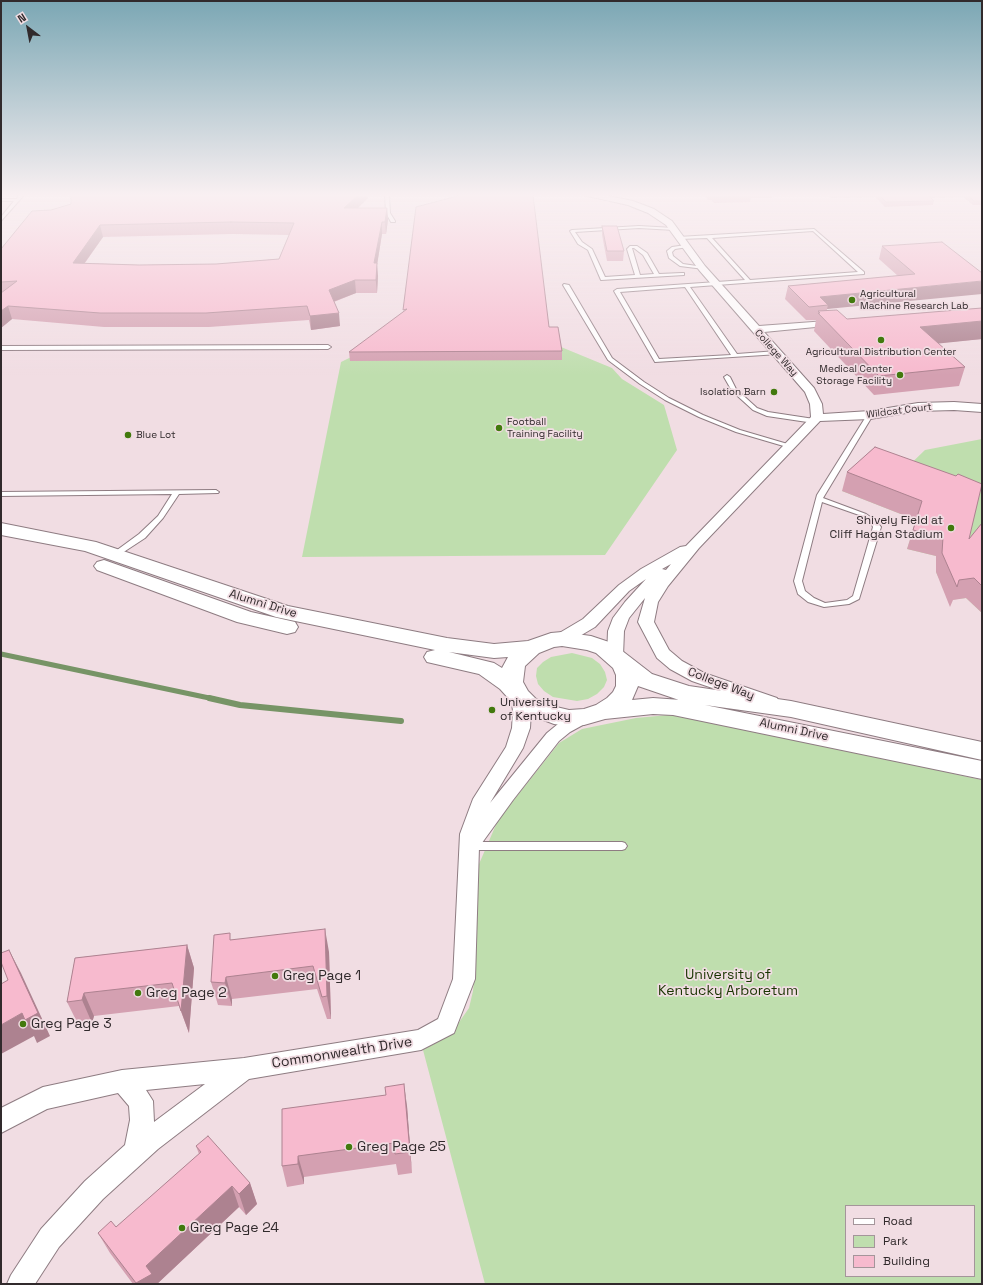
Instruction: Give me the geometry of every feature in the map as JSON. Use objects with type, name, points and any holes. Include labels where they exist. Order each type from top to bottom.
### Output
[{"type":"main road","name":"Alumni Drive","points":[[1,529],[89,546],[109,560],[245,616],[314,633],[486,668],[508,683],[517,694]]},
{"type":"main road","name":"Alumni Drive","points":[[1,543],[109,560],[284,612],[447,645],[494,651],[531,648]]},
{"type":"main road","points":[[562,639],[591,643],[604,648],[619,660],[627,675],[627,686],[623,696],[615,704],[594,714],[554,716],[528,705],[517,694],[512,682],[512,672],[515,663],[531,648],[545,642],[562,639]]},
{"type":"main road","name":"Alumni Drive","points":[[619,660],[644,680],[687,694],[791,709],[982,751]]},
{"type":"main road","name":"Alumni Drive","points":[[594,714],[653,706],[673,707],[748,720],[982,770]]},
{"type":"street","name":"College Way","points":[[692,255],[702,268],[810,391],[816,404],[815,420],[694,545],[650,602],[646,622],[651,634],[663,654],[676,665],[698,677],[791,709]]},
{"type":"street","points":[[756,330],[844,322]]},
{"type":"street","name":"Wildcat Court","points":[[815,420],[870,415],[918,407],[954,406],[982,408]]},
{"type":"street","name":"College Way","points":[[562,639],[589,623],[624,588],[646,572],[694,545]]},
{"type":"street","name":"College Way","points":[[619,660],[616,631],[621,618],[630,605],[679,553]]},
{"type":"street","name":"Commonwealth Drive","points":[[1,1121],[43,1098],[122,1081],[244,1069],[421,1040],[446,1026],[464,979],[470,834],[482,799],[514,748],[521,728],[522,711],[517,694]]},
{"type":"street","points":[[469,846],[506,795],[553,737],[564,728],[594,714]]},
{"type":"street","name":"Commonwealth Drive","points":[[20,1284],[50,1238],[94,1190],[149,1140],[244,1069]]},
{"type":"street","points":[[122,1081],[140,1101],[142,1120],[136,1152]]},
{"type":"lane","points":[[593,255],[603,279],[682,274]]},
{"type":"lane","points":[[631,255],[638,277]]},
{"type":"lane","points":[[645,255],[658,276]]},
{"type":"lane","points":[[670,255],[682,265],[702,268]]},
{"type":"lane","points":[[724,255],[749,282]]},
{"type":"lane","points":[[777,353],[657,361],[618,291],[717,285],[862,273],[842,255]]},
{"type":"lane","points":[[566,285],[610,359],[642,384],[666,399],[701,416],[738,431],[790,446]]},
{"type":"lane","points":[[687,286],[735,356]]},
{"type":"lane","points":[[1,348],[328,347]]},
{"type":"lane","points":[[727,377],[734,390],[755,409],[774,415],[815,420]]},
{"type":"lane","points":[[819,499],[864,515],[874,522],[877,527],[856,597],[838,604],[824,605],[811,600],[801,592],[798,581],[819,499],[827,482],[870,415]]},
{"type":"lane","points":[[1,494],[216,492]]},
{"type":"lane","points":[[109,560],[142,536],[161,517],[176,493]]},
{"type":"lane","points":[[469,846],[622,846]]},
{"type":"green space","name":"Football Training Facility","points":[[402,332],[549,342],[612,368],[622,379],[664,405],[677,450],[605,555],[302,557],[341,362]]},
{"type":"green space","name":"Shively Field at Cliff Hagan Stadium","points":[[982,439],[982,613],[966,598],[949,600],[936,572],[936,556],[907,549],[912,534],[921,522],[842,491],[870,466],[898,476],[925,450]]},
{"type":"green space","points":[[572,653],[592,658],[600,664],[605,672],[607,680],[604,687],[597,694],[588,699],[577,701],[553,697],[544,691],[538,684],[536,676],[537,668],[543,662],[551,657]]},
{"type":"green space","name":"University of Kentucky Arboretum","points":[[668,715],[714,721],[982,780],[982,1284],[485,1284],[423,1050],[443,1039],[455,1028],[469,1008],[473,991],[476,953],[479,864],[498,820],[559,743],[582,729],[636,718]]},
{"type":"building","points":[[1,255],[79,255],[73,263],[139,265],[216,264],[279,259],[281,255],[376,255],[374,263],[377,263],[376,280],[355,280],[329,290],[339,313],[310,316],[307,306],[206,313],[100,313],[8,306],[1,311],[1,293],[17,281],[1,282]]},
{"type":"building","points":[[410,255],[540,255],[549,327],[558,327],[562,351],[349,352],[407,309],[403,310]]},
{"type":"building","points":[[893,255],[959,255],[982,273],[982,281],[820,297],[828,305],[809,307],[788,286],[915,274]]},
{"type":"building","points":[[982,308],[982,321],[920,327],[965,367],[879,376],[818,313],[820,313],[818,311],[837,310],[847,319]]},
{"type":"building","points":[[875,447],[956,476],[958,474],[982,484],[969,539],[982,523],[982,586],[974,578],[959,580],[957,587],[942,553],[943,537],[913,530],[922,501],[847,472]]},
{"type":"building","points":[[325,929],[327,996],[322,997],[313,966],[226,977],[225,983],[211,982],[214,935],[230,933],[230,940]]},
{"type":"building","points":[[187,945],[181,1011],[172,983],[84,993],[82,1000],[67,1002],[75,958]]},
{"type":"building","points":[[9,950],[38,1013],[25,1020],[22,1013],[1,1025],[1,984],[8,980],[1,962],[1,953]]},
{"type":"building","points":[[404,1084],[410,1152],[395,1154],[394,1143],[298,1156],[298,1164],[282,1166],[282,1109],[386,1095],[385,1087]]},
{"type":"building","points":[[208,1136],[250,1183],[239,1194],[232,1186],[146,1266],[152,1274],[136,1283],[98,1233],[111,1221],[116,1227],[201,1152],[196,1146]]},
{"type":"waterway","points":[[1,654],[214,699]]},
{"type":"waterway","points":[[209,698],[240,705],[401,721]]},
{"type":"place","name":"Agricultural Machine Research Lab","points":[[852,300]]},
{"type":"place","name":"Agricultural Distribution Center","points":[[881,340]]},
{"type":"place","name":"Medical Center Storage Facility","points":[[900,375]]},
{"type":"place","name":"Isolation Barn","points":[[774,392]]},
{"type":"place","name":"Football Training Facility","points":[[499,428]]},
{"type":"place","name":"Blue Lot","points":[[128,435]]},
{"type":"place","name":"Shively Field at Cliff Hagan Stadium","points":[[951,528]]},
{"type":"place","name":"University of Kentucky","points":[[492,710]]},
{"type":"place","name":"Greg Page 1","points":[[275,976]]},
{"type":"place","name":"Greg Page 2","points":[[138,993]]},
{"type":"place","name":"Greg Page 3","points":[[23,1024]]},
{"type":"place","name":"Greg Page 25","points":[[349,1147]]},
{"type":"place","name":"Greg Page 24","points":[[182,1228]]}]
